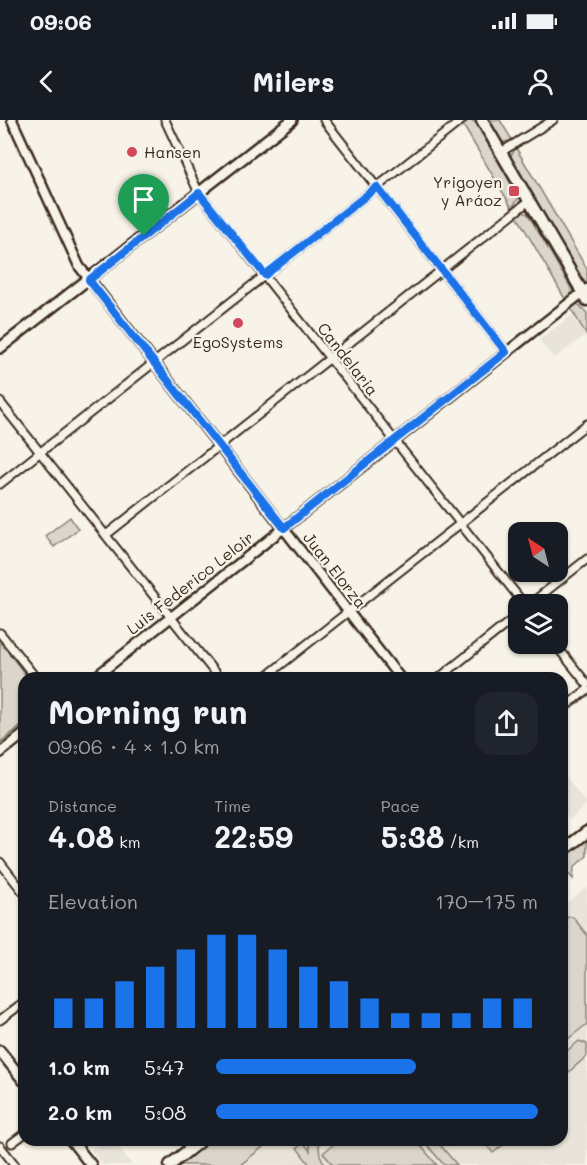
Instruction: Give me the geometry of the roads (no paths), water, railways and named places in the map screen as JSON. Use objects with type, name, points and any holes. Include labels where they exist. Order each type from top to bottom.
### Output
[{"type":"main road","points":[[0,348],[292,120]]},
{"type":"main road","points":[[482,120],[585,294]]},
{"type":"main road","points":[[568,846],[587,832]]},
{"type":"main road","points":[[0,1051],[18,1074]]},
{"type":"main road","points":[[76,1146],[91,1165]]},
{"type":"main road","points":[[170,1165],[194,1146]]},
{"type":"street","name":"Juan Elorza","points":[[12,120],[79,266],[395,672]]},
{"type":"street","name":"Candelaria","points":[[165,120],[199,193],[516,594]]},
{"type":"street","points":[[324,120],[506,352]]},
{"type":"street","points":[[0,484],[462,120]]},
{"type":"street","points":[[501,152],[553,120]]},
{"type":"street","points":[[106,535],[529,201]]},
{"type":"street","name":"Luis Federico Leloir","points":[[102,672],[506,352],[585,294]]},
{"type":"street","points":[[0,402],[214,672]]},
{"type":"street","points":[[272,672],[587,424]]},
{"type":"street","points":[[543,594],[587,559]]},
{"type":"street","points":[[446,672],[508,623]]},
{"type":"street","points":[[0,633],[31,672]]},
{"type":"street","points":[[563,654],[587,684]]},
{"type":"street","points":[[568,704],[587,690]]},
{"type":"street","points":[[0,753],[18,739]]},
{"type":"street","points":[[0,862],[18,884]]},
{"type":"street","points":[[0,1020],[18,1006]]},
{"type":"street","points":[[12,1143],[18,1138]]},
{"type":"street","points":[[0,1146],[15,1165]]},
{"type":"waterway","points":[[0,641],[23,672]]},
{"type":"waterway","points":[[1,742],[18,729]]},
{"type":"place","name":"Hansen","points":[[132,152]]},
{"type":"place","name":"Yrigoyen y Aráoz","points":[[514,191]]},
{"type":"place","name":"EgoSystems","points":[[238,323]]}]
